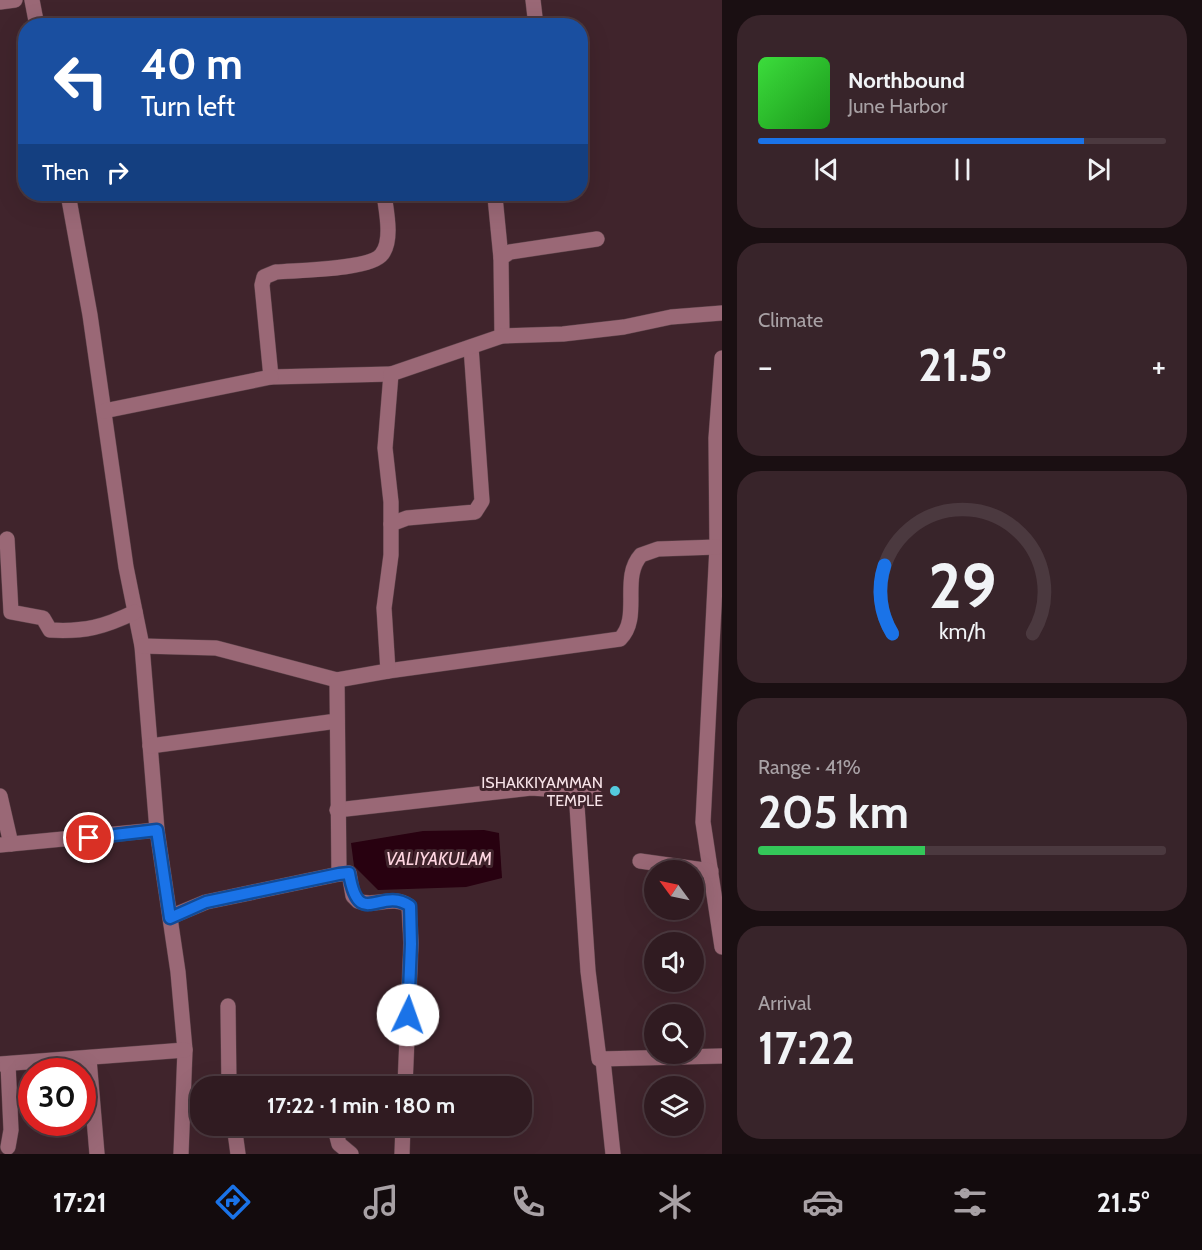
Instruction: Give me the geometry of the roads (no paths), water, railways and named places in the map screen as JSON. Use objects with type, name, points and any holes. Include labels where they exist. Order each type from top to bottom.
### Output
[{"type":"street","points":[[0,2],[15,0]]},
{"type":"street","points":[[32,0],[35,18]]},
{"type":"street","points":[[533,0],[535,18]]},
{"type":"street","points":[[69,201],[90,315],[142,646],[157,830],[185,1050],[181,1154]]},
{"type":"street","points":[[272,377],[262,285],[264,277],[276,272],[361,264],[375,259],[382,254],[387,235],[385,201]]},
{"type":"street","points":[[495,201],[501,258],[502,336]]},
{"type":"street","points":[[501,258],[510,252],[597,239]]},
{"type":"street","points":[[104,411],[272,377],[392,374],[502,336],[593,330],[671,317],[722,313]]},
{"type":"street","points":[[391,524],[407,518],[475,512],[482,501],[471,347]]},
{"type":"street","points":[[722,358],[716,438],[717,616],[703,822],[722,947]]},
{"type":"street","points":[[388,671],[384,608],[391,555],[391,524],[385,448],[392,374]]},
{"type":"street","points":[[7,539],[11,612],[43,618],[50,630],[80,632],[108,626],[135,612]]},
{"type":"street","points":[[142,646],[216,648],[337,680],[620,639],[629,625],[632,571],[641,555],[658,549],[717,548]]},
{"type":"street","points":[[337,680],[339,874]]},
{"type":"street","points":[[150,746],[337,721]]},
{"type":"street","points":[[337,810],[531,788],[576,791],[595,796]]},
{"type":"street","points":[[576,791],[588,971],[598,1056],[603,1060],[722,1056]]},
{"type":"street","points":[[0,796],[5,845],[157,830]]},
{"type":"street","points":[[640,861],[711,871]]},
{"type":"street","points":[[170,918],[206,902],[349,873],[353,896],[358,901],[364,904],[395,900],[410,906],[411,944],[405,1076]]},
{"type":"street","points":[[228,1006],[229,1076]]},
{"type":"street","points":[[96,1058],[185,1050]]},
{"type":"street","points":[[603,1060],[613,1154]]},
{"type":"street","points":[[4,1064],[11,1130],[8,1148]]},
{"type":"street","points":[[95,1136],[97,1154]]},
{"type":"street","points":[[236,1136],[238,1154]]},
{"type":"street","points":[[337,1136],[339,1144],[351,1154]]},
{"type":"street","points":[[402,1154],[403,1136]]},
{"type":"water","name":"VALIYAKULAM","points":[[484,830],[499,833],[502,878],[466,887],[378,890],[354,866],[351,843],[423,831]]},
{"type":"place","name":"ISHAKKIYAMMAN TEMPLE","points":[[615,791]]}]
